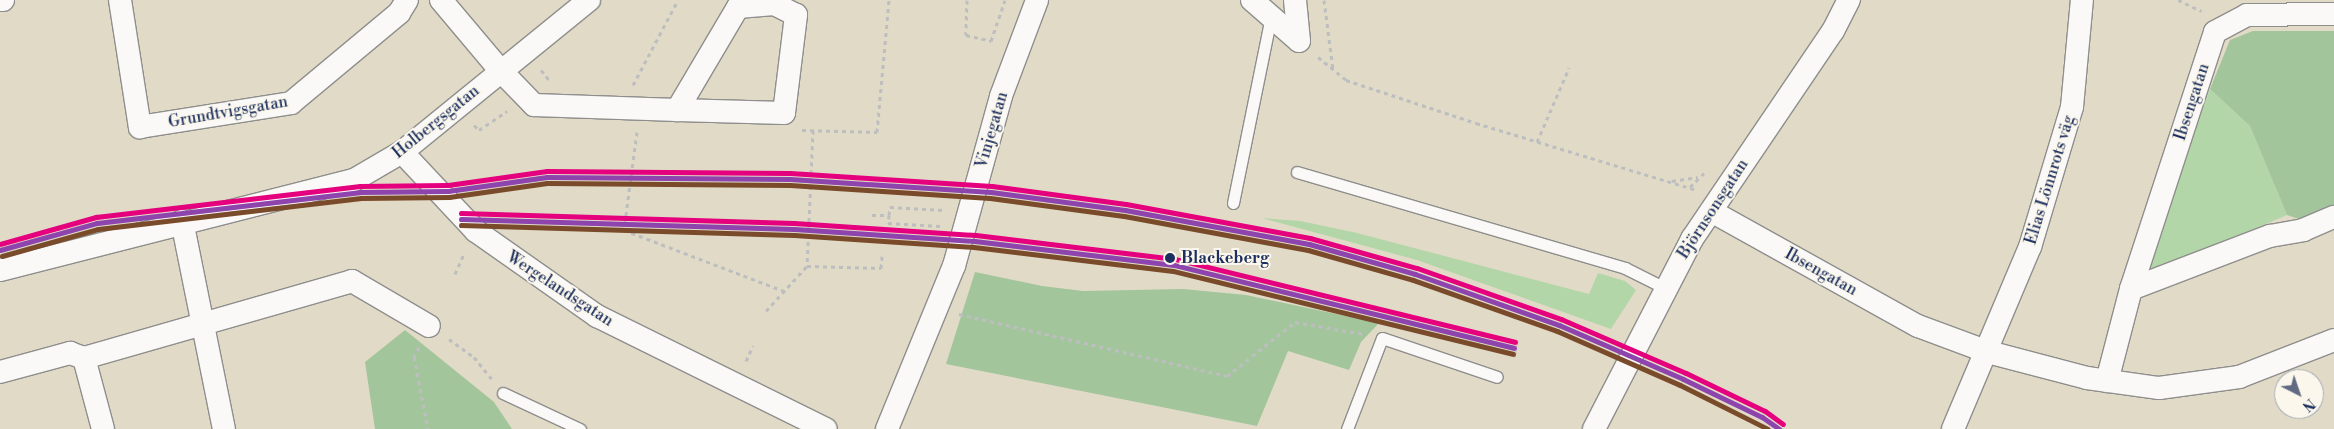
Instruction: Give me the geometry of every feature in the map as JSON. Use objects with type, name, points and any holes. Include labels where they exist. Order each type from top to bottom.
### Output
[{"type":"street","name":"Grundtvigsgatan","points":[[120,0],[140,127],[292,103],[399,13],[407,0]]},
{"type":"street","points":[[441,0],[500,70],[534,105],[677,110],[784,113],[796,15],[774,4],[738,7],[677,110]]},
{"type":"street","name":"Holbergsgatan","points":[[0,270],[182,221],[354,180],[402,152],[500,70],[589,0]]},
{"type":"street","name":"Vinjegatan","points":[[887,429],[954,266],[1001,96],[1037,0]]},
{"type":"street","points":[[1252,0],[1299,41]]},
{"type":"street","points":[[1294,0],[1299,41]]},
{"type":"street","name":"Björnsonsgatan","points":[[1594,429],[1665,288],[1714,205],[1833,31],[1849,0]]},
{"type":"street","name":"Elias Lönnrots väg","points":[[1988,352],[2030,247],[2072,107],[2082,0]]},
{"type":"street","name":"Ibsengatan","points":[[2108,381],[2131,289],[2215,32],[2247,15],[2334,14]]},
{"type":"street","name":"Wergelandsgatan","points":[[402,152],[476,231],[597,316],[826,429]]},
{"type":"street","name":"Ibsengatan","points":[[1714,205],[1918,326],[1988,352],[2108,381],[2159,388],[2239,377],[2334,340]]},
{"type":"street","points":[[2131,289],[2270,236],[2303,230],[2334,217]]},
{"type":"street","points":[[182,221],[224,429]]},
{"type":"street","points":[[0,372],[70,353],[84,358],[203,321],[352,281],[429,326]]},
{"type":"street","points":[[1953,429],[1988,352]]},
{"type":"street","points":[[84,358],[103,429]]},
{"type":"lane","points":[[1233,203],[1271,17]]},
{"type":"lane","points":[[1297,172],[1625,268],[1665,288]]},
{"type":"lane","points":[[1347,429],[1382,338],[1497,377]]},
{"type":"lane","points":[[503,393],[580,429]]},
{"type":"path","points":[[620,108],[678,0]]},
{"type":"path","points":[[967,0],[966,35],[991,41],[1004,0]]},
{"type":"path","points":[[1324,0],[1333,69]]},
{"type":"path","points":[[1299,41],[1346,80],[1537,142],[1670,181],[1714,205]]},
{"type":"path","points":[[1537,142],[1569,68]]},
{"type":"path","points":[[638,126],[624,230],[784,291]]},
{"type":"path","points":[[766,311],[807,266],[813,130]]},
{"type":"path","points":[[1670,181],[1698,177]]},
{"type":"path","points":[[945,210],[890,207],[888,223],[947,226]]},
{"type":"path","points":[[872,215],[889,215]]},
{"type":"path","points":[[807,266],[881,268],[882,256]]},
{"type":"path","points":[[937,309],[1227,376],[1295,322],[1382,338]]},
{"type":"path","points":[[428,429],[414,357],[429,326],[474,357],[503,393]]},
{"type":"green space","points":[[2253,31],[2334,31],[2334,207],[2302,220],[2287,215],[2250,126],[2210,89],[2230,40]]},
{"type":"green space","points":[[2210,89],[2250,126],[2287,215],[2156,271],[2147,264]]},
{"type":"green space","points":[[1262,218],[1300,221],[1357,233],[1589,294],[1598,273],[1625,281],[1636,290],[1611,329],[1417,260]]},
{"type":"green space","points":[[975,272],[1042,286],[1083,291],[1183,289],[1246,295],[1379,323],[1361,342],[1349,370],[1288,351],[1257,426],[946,364]]},
{"type":"green space","points":[[405,330],[494,402],[512,429],[375,429],[365,362]]},
{"type":"transit line","points":[[0,244],[96,217],[360,186],[448,185],[547,171],[790,173],[992,186],[1126,204],[1310,238],[1417,268],[1561,319],[1686,373],[1765,411],[1783,424]]},
{"type":"transit line","points":[[0,250],[97,223],[361,192],[448,191],[547,177],[790,179],[991,192],[1125,210],[1309,244],[1415,274],[1559,325],[1683,379],[1762,417],[1779,429]]},
{"type":"transit line","points":[[2,256],[98,229],[361,198],[449,197],[547,183],[790,185],[990,198],[1124,216],[1308,250],[1413,280],[1557,331],[1680,385],[1768,429]]},
{"type":"transit line","points":[[461,213],[794,223],[976,235],[1175,259],[1515,342]]},
{"type":"transit line","points":[[461,219],[794,229],[975,241],[1174,265],[1514,348]]},
{"type":"transit line","points":[[461,225],[794,235],[974,247],[1173,271],[1513,354]]},
{"type":"place","name":"Blackeberg","points":[[1170,258]]}]
